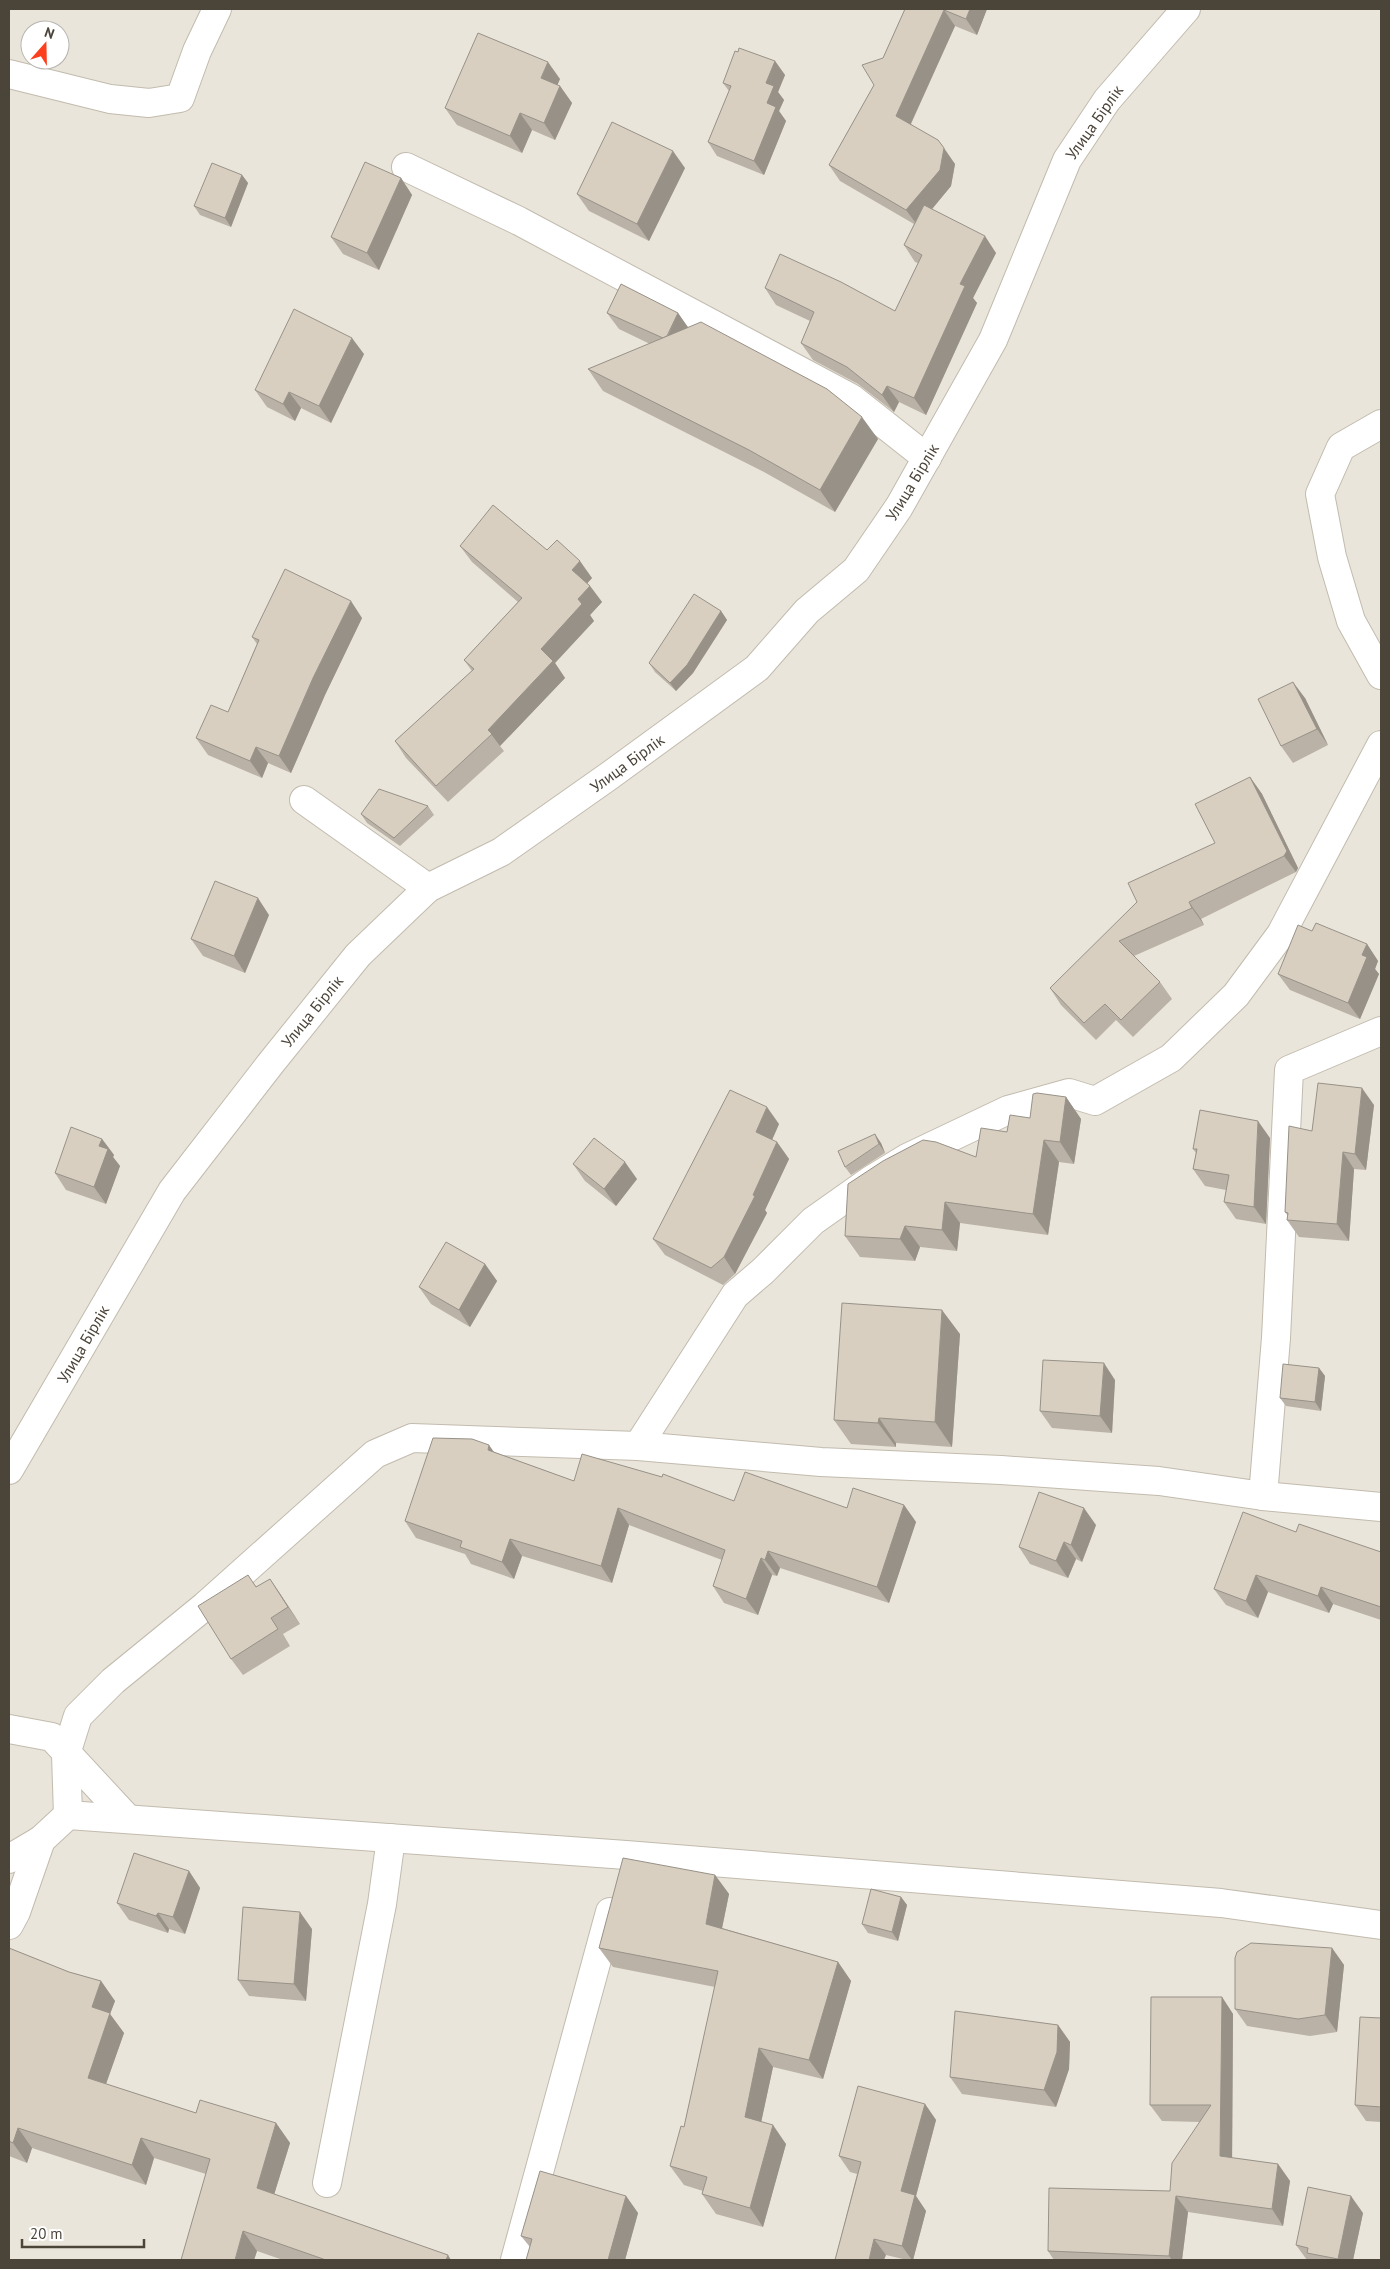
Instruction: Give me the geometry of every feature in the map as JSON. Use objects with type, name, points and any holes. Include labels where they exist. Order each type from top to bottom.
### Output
[{"type":"street","points":[[9,74],[110,99],[149,103],[180,98],[197,51],[217,9]]},
{"type":"street","name":"Улица Бірлік","points":[[9,1470],[172,1191],[358,955],[428,888],[501,852],[757,668],[807,611],[856,570],[899,507],[993,340],[1066,160],[1107,100],[1186,9]]},
{"type":"street","points":[[406,167],[519,221],[851,398],[927,458]]},
{"type":"street","points":[[1381,424],[1341,447],[1320,494],[1332,557],[1351,621],[1381,674]]},
{"type":"street","points":[[638,1446],[735,1295],[763,1271],[812,1220],[907,1158],[1008,1110],[1069,1094],[1095,1101],[1170,1058],[1236,996],[1281,934],[1381,745]]},
{"type":"street","points":[[304,800],[428,888]]},
{"type":"street","points":[[1263,1496],[1276,1338],[1290,1070],[1381,1031]]},
{"type":"street","points":[[68,1815],[66,1754],[78,1716],[113,1681],[205,1606],[375,1454],[412,1438],[638,1446],[821,1462],[1001,1470],[1159,1481],[1263,1496],[1381,1506]]},
{"type":"street","points":[[9,1729],[52,1738],[128,1819]]},
{"type":"street","points":[[9,1859],[41,1840],[68,1815],[391,1838],[621,1871],[1221,1903],[1381,1925]]},
{"type":"street","points":[[327,2183],[382,1904],[391,1838]]},
{"type":"street","points":[[9,1925],[16,1912],[41,1840]]},
{"type":"street","points":[[515,2260],[621,1871]]},
{"type":"shaded area","points":[[9,9],[1381,9],[1381,2260],[9,2260]]},
{"type":"building","points":[[905,9],[970,9],[966,19],[944,10],[896,116],[938,140],[944,148],[940,170],[906,210],[829,165],[874,85],[862,65],[883,58]]},
{"type":"building","points":[[478,33],[548,62],[541,78],[560,86],[544,123],[520,113],[510,136],[445,108]]},
{"type":"building","points":[[739,48],[775,61],[766,83],[774,86],[767,103],[776,107],[754,161],[708,142],[731,86],[723,83],[735,51],[738,52]]},
{"type":"building","points":[[612,122],[673,151],[637,224],[577,194]]},
{"type":"building","points":[[365,162],[401,178],[367,253],[331,237]]},
{"type":"building","points":[[212,163],[242,175],[225,218],[194,206]]},
{"type":"building","points":[[924,205],[985,236],[960,284],[965,286],[914,398],[887,386],[882,395],[847,367],[801,343],[814,312],[765,288],[780,254],[841,282],[895,311],[922,255],[904,245]]},
{"type":"building","points":[[621,284],[678,313],[667,336],[663,338],[607,313]]},
{"type":"building","points":[[294,309],[352,338],[319,406],[289,392],[283,404],[255,390]]},
{"type":"building","points":[[701,322],[827,389],[862,417],[820,490],[749,450],[588,369]]},
{"type":"building","points":[[493,505],[547,550],[557,540],[580,561],[572,570],[590,586],[578,599],[582,604],[541,649],[553,661],[488,730],[492,734],[436,786],[395,741],[474,669],[464,660],[522,598],[460,546]]},
{"type":"building","points":[[285,569],[351,601],[313,678],[279,756],[256,747],[250,761],[196,738],[211,705],[228,712],[259,640],[252,637]]},
{"type":"building","points":[[694,594],[721,611],[687,665],[670,683],[649,663]]},
{"type":"building","points":[[1293,682],[1317,729],[1281,746],[1258,699]]},
{"type":"building","points":[[1250,777],[1287,851],[1284,856],[1189,902],[1192,908],[1119,941],[1160,982],[1121,1020],[1105,1004],[1084,1023],[1050,988],[1137,902],[1128,883],[1215,843],[1195,804]]},
{"type":"building","points":[[379,789],[428,806],[394,838],[361,814]]},
{"type":"building","points":[[215,881],[258,898],[234,956],[191,939]]},
{"type":"building","points":[[1316,923],[1367,944],[1362,955],[1367,957],[1348,1003],[1278,974],[1298,925],[1312,931]]},
{"type":"building","points":[[1318,1083],[1362,1088],[1355,1154],[1343,1152],[1337,1224],[1287,1220],[1288,1213],[1285,1212],[1289,1126],[1312,1131]]},
{"type":"building","points":[[730,1090],[767,1107],[756,1132],[777,1142],[753,1195],[755,1196],[724,1257],[711,1268],[653,1239]]},
{"type":"building","points":[[1033,1094],[1066,1097],[1060,1142],[1044,1140],[1033,1214],[945,1202],[942,1230],[905,1226],[900,1239],[845,1236],[848,1184],[883,1161],[923,1140],[936,1142],[976,1157],[981,1128],[1007,1132],[1010,1115],[1030,1118]]},
{"type":"building","points":[[1200,1110],[1258,1121],[1254,1207],[1224,1202],[1229,1175],[1193,1169],[1197,1149],[1193,1149]]},
{"type":"building","points":[[71,1127],[102,1139],[99,1146],[108,1149],[94,1187],[55,1173]]},
{"type":"building","points":[[875,1134],[879,1144],[845,1167],[838,1151]]},
{"type":"building","points":[[594,1138],[625,1162],[604,1189],[573,1164]]},
{"type":"building","points":[[446,1242],[485,1264],[459,1310],[419,1287]]},
{"type":"building","points":[[842,1303],[942,1310],[935,1422],[879,1418],[878,1423],[834,1420]]},
{"type":"building","points":[[1043,1360],[1104,1363],[1100,1416],[1040,1411]]},
{"type":"building","points":[[1283,1364],[1319,1368],[1315,1402],[1280,1398]]},
{"type":"building","points":[[433,1438],[472,1439],[489,1445],[488,1450],[574,1481],[582,1454],[662,1477],[663,1474],[734,1501],[745,1472],[847,1508],[853,1488],[904,1505],[877,1587],[768,1551],[765,1560],[761,1558],[746,1599],[713,1586],[725,1550],[618,1508],[601,1566],[510,1539],[502,1562],[460,1547],[462,1541],[405,1521]]},
{"type":"building","points":[[1039,1492],[1084,1508],[1071,1545],[1064,1542],[1056,1561],[1019,1547]]},
{"type":"building","points":[[1243,1512],[1296,1532],[1299,1524],[1381,1552],[1381,1607],[1321,1587],[1318,1596],[1256,1575],[1246,1601],[1214,1589]]},
{"type":"building","points":[[248,1575],[256,1587],[270,1579],[288,1607],[271,1618],[278,1629],[231,1659],[198,1606]]},
{"type":"building","points":[[134,1853],[189,1871],[173,1917],[158,1913],[156,1916],[117,1903]]},
{"type":"building","points":[[623,1858],[715,1875],[706,1924],[838,1962],[809,2060],[759,2048],[745,2117],[773,2125],[750,2208],[702,2194],[707,2177],[670,2166],[681,2126],[684,2127],[718,1971],[599,1948]]},
{"type":"building","points":[[871,1889],[901,1897],[892,1932],[862,1924]]},
{"type":"building","points":[[243,1907],[300,1912],[294,1984],[238,1980]]},
{"type":"building","points":[[1251,1943],[1332,1948],[1325,2015],[1298,2019],[1235,2009],[1235,1958],[1237,1952]]},
{"type":"building","points":[[9,1948],[69,1972],[101,1981],[92,2007],[110,2013],[88,2078],[196,2113],[200,2100],[276,2123],[257,2188],[448,2255],[446,2260],[326,2260],[243,2231],[235,2260],[181,2260],[210,2159],[141,2138],[132,2165],[18,2128],[13,2143],[9,2141]]},
{"type":"building","points":[[1151,1997],[1222,1997],[1220,2156],[1278,2164],[1272,2209],[1176,2196],[1169,2256],[1048,2251],[1049,2188],[1170,2191],[1172,2163],[1211,2105],[1150,2105]]},
{"type":"building","points":[[955,2011],[1058,2025],[1057,2052],[1044,2090],[950,2077]]},
{"type":"building","points":[[1360,2017],[1381,2018],[1381,2107],[1355,2105]]},
{"type":"building","points":[[858,2086],[925,2104],[901,2191],[915,2195],[902,2246],[874,2239],[869,2260],[835,2260],[861,2162],[839,2156]]},
{"type":"building","points":[[540,2171],[626,2196],[608,2260],[526,2260],[532,2239],[521,2236]]},
{"type":"building","points":[[1308,2187],[1351,2196],[1338,2259],[1307,2253],[1308,2248],[1296,2245]]}]
